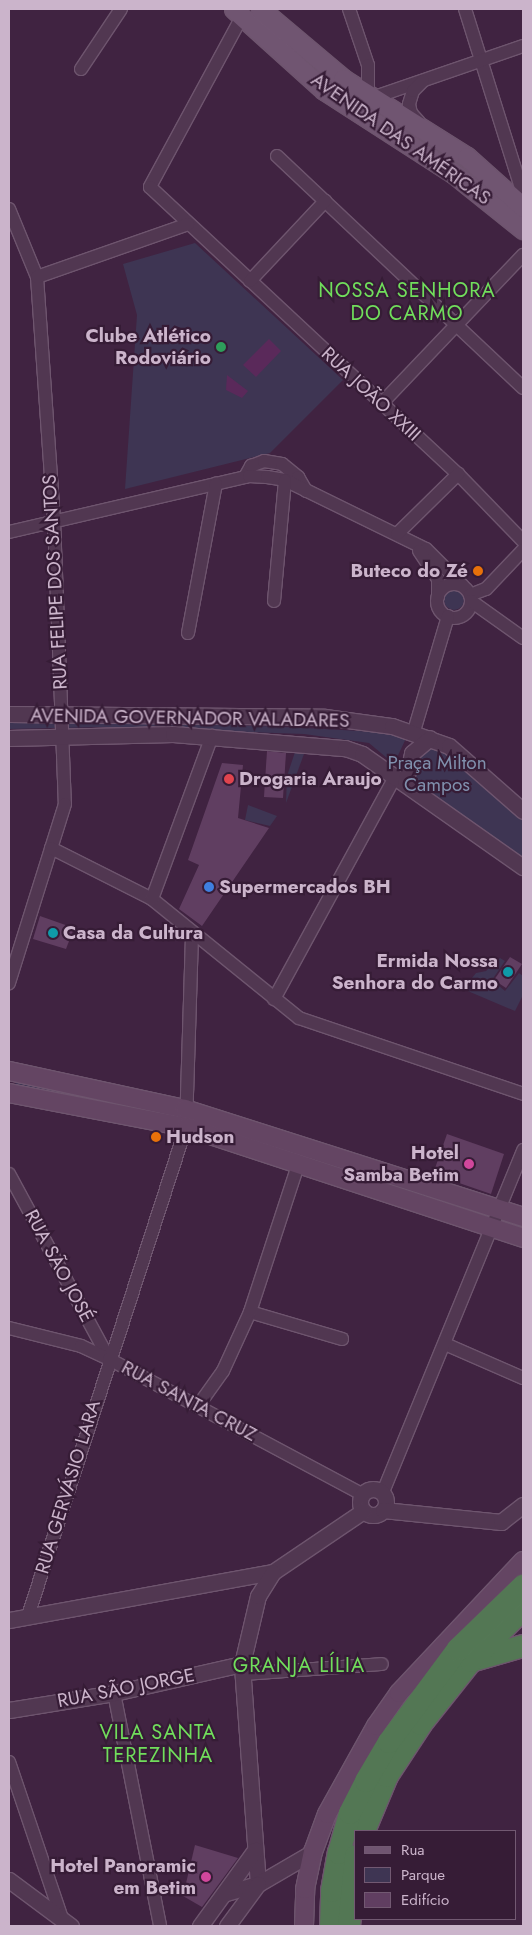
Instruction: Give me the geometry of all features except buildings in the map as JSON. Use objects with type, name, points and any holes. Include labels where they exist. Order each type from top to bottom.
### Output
[{"type":"highway","points":[[331,1926],[332,1891],[339,1853],[350,1813],[366,1781],[394,1735],[458,1649],[523,1586]]},
{"type":"highway","points":[[364,1830],[387,1776],[421,1724],[471,1661],[523,1609]]},
{"type":"highway","points":[[471,1661],[523,1646]]},
{"type":"highway","points":[[349,1926],[354,1876]]},
{"type":"main road","name":"AVENIDA DAS AMÉRICAS","points":[[260,9],[342,79],[467,157],[489,174],[523,207]]},
{"type":"main road","name":"AVENIDA DAS AMÉRICAS","points":[[241,11],[309,76],[453,173],[523,229]]},
{"type":"main road","points":[[309,76],[321,60]]},
{"type":"main road","points":[[453,173],[467,157]]},
{"type":"main road","points":[[9,1071],[185,1109],[523,1217]]},
{"type":"main road","points":[[9,1093],[186,1127],[299,1162],[523,1238]]},
{"type":"main road","points":[[304,1926],[305,1889],[313,1852],[341,1788],[399,1693],[523,1561]]},
{"type":"street","points":[[81,69],[119,12],[105,9]]},
{"type":"street","points":[[349,9],[368,65],[370,96],[523,46]]},
{"type":"street","points":[[465,9],[523,194]]},
{"type":"street","name":"RUA JOÃO XXIII","points":[[241,11],[150,188],[458,474],[523,541]]},
{"type":"street","points":[[342,79],[359,73],[368,65]]},
{"type":"street","points":[[427,78],[412,91],[410,113],[431,135]]},
{"type":"street","points":[[277,156],[523,388]]},
{"type":"street","points":[[489,174],[504,180],[516,170]]},
{"type":"street","points":[[250,281],[324,201]]},
{"type":"street","name":"RUA FELIPE DOS SANTOS","points":[[9,209],[37,277],[54,521],[65,804],[9,983]]},
{"type":"street","points":[[37,277],[188,224]]},
{"type":"street","points":[[381,404],[523,255]]},
{"type":"street","points":[[245,477],[251,466],[264,462],[282,464],[298,477],[306,491]]},
{"type":"street","points":[[397,534],[458,474]]},
{"type":"street","points":[[9,532],[245,477],[285,480],[397,534],[412,544],[426,549],[468,594],[523,638]]},
{"type":"street","points":[[274,601],[285,480]]},
{"type":"street","points":[[188,633],[216,484]]},
{"type":"street","points":[[412,544],[438,579],[439,608],[448,616],[463,615],[468,594]]},
{"type":"street","points":[[438,597],[447,585],[468,594],[486,589],[523,550]]},
{"type":"street","points":[[400,780],[448,616]]},
{"type":"street","name":"AVENIDA GOVERNADOR VALADARES","points":[[9,714],[62,713],[325,717],[414,731],[448,746],[523,811]]},
{"type":"street","points":[[152,899],[212,736]]},
{"type":"street","name":"AVENIDA GOVERNADOR VALADARES","points":[[9,738],[212,736],[345,748],[362,754],[523,867]]},
{"type":"street","points":[[274,999],[400,780],[412,753],[430,738]]},
{"type":"street","points":[[51,848],[152,899],[274,999],[319,1028],[523,1094]]},
{"type":"street","points":[[186,1127],[185,1109],[192,932]]},
{"type":"street","name":"RUA GERVÁSIO LARA","points":[[28,1616],[109,1359],[118,1345],[186,1127]]},
{"type":"street","points":[[383,1510],[386,1502],[383,1492],[523,1150]]},
{"type":"street","points":[[198,1406],[223,1371],[250,1312],[299,1162]]},
{"type":"street","name":"RUA SÃO JOSÉ","points":[[9,1174],[109,1359]]},
{"type":"street","points":[[250,1312],[342,1339]]},
{"type":"street","name":"RUA SANTA CRUZ","points":[[9,1328],[81,1346],[109,1359],[362,1494]]},
{"type":"street","points":[[445,1344],[523,1378]]},
{"type":"street","points":[[363,1511],[362,1494],[372,1488],[383,1492]]},
{"type":"street","points":[[363,1511],[374,1515],[383,1510],[501,1522],[523,1506]]},
{"type":"street","points":[[227,1926],[258,1884],[242,1669],[258,1596],[273,1572],[363,1511]]},
{"type":"street","points":[[9,1620],[273,1572]]},
{"type":"street","name":"RUA SÃO JORGE","points":[[9,1710],[242,1669],[382,1664]]},
{"type":"street","points":[[114,1693],[160,1926]]},
{"type":"street","points":[[9,1762],[66,1923]]},
{"type":"street","points":[[200,1926],[226,1893],[254,1850]]},
{"type":"street","points":[[226,1893],[258,1884],[313,1852]]},
{"type":"street","points":[[9,1880],[66,1923]]},
{"type":"green space","name":"Clube Atlético Rodoviário","points":[[195,243],[343,380],[270,453],[125,489],[137,315],[123,264]]},
{"type":"green space","points":[[454,590],[461,593],[464,600],[461,607],[454,610],[447,607],[444,600],[447,593]]},
{"type":"green space","points":[[98,719],[408,734],[394,764],[369,743],[304,734],[104,727],[9,729],[9,722]]},
{"type":"green space","name":"Praça Milton Campos","points":[[442,745],[523,814],[523,865],[412,788],[407,765],[423,746]]},
{"type":"green space","points":[[295,752],[304,754],[286,803],[287,776]]},
{"type":"green space","points":[[248,805],[277,816],[270,826],[245,820]]},
{"type":"green space","points":[[500,958],[505,961],[492,980],[505,991],[519,973],[523,976],[523,995],[515,1011],[463,989],[476,973],[486,971]]},
{"type":"green space","points":[[15,1078],[173,1111],[172,1119],[16,1088]]},
{"type":"shaded area","points":[[269,339],[281,351],[256,377],[243,365]]},
{"type":"shaded area","points":[[227,375],[248,391],[242,398],[226,390]]},
{"type":"place","name":"Clube Atlético Rodoviário","points":[[221,347]]},
{"type":"place","name":"Buteco do Zé","points":[[478,571]]},
{"type":"place","name":"Drogaria Araujo","points":[[229,779]]},
{"type":"place","name":"Supermercados BH","points":[[209,887]]},
{"type":"place","name":"Casa da Cultura","points":[[53,933]]},
{"type":"place","name":"Ermida Nossa Senhora do Carmo","points":[[508,972]]},
{"type":"place","name":"Hudson","points":[[156,1137]]},
{"type":"place","name":"Hotel Samba Betim","points":[[469,1164]]},
{"type":"place","name":"Hotel Panoramic em Betim","points":[[206,1877]]},
{"type":"district","name":"NOSSA SENHORA DO CARMO","points":[[407,302]]},
{"type":"district","name":"GRANJA LÍLIA","points":[[299,1665]]},
{"type":"district","name":"VILA SANTA TEREZINHA","points":[[158,1744]]}]
